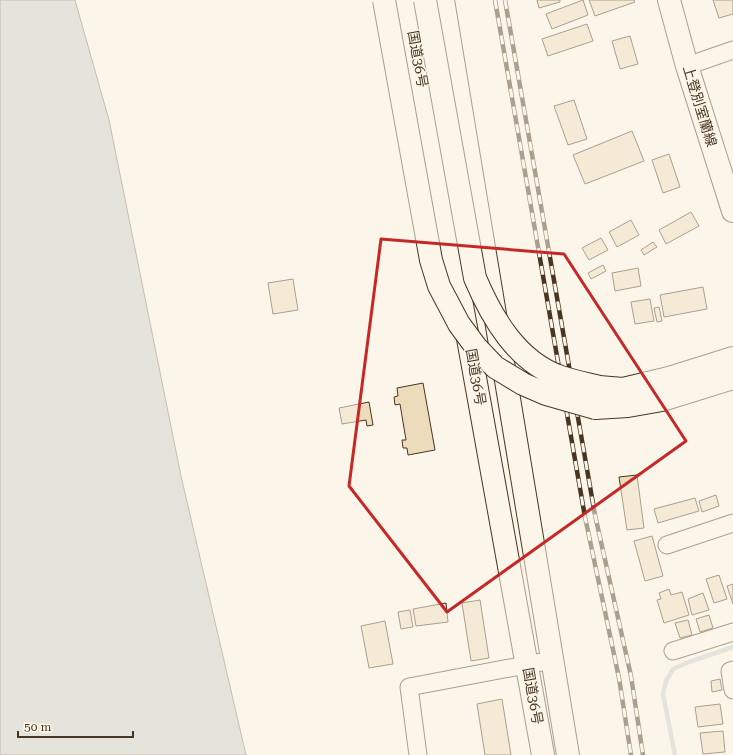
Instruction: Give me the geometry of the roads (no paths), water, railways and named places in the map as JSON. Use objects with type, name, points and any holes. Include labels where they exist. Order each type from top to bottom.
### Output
[{"type":"main road","points":[[384,0],[431,260],[439,286],[459,324],[476,347],[495,367],[523,384],[546,394],[595,408],[628,406],[662,400],[720,376],[733,358]]},
{"type":"main road","name":"国道36号","points":[[407,0],[543,755]]},
{"type":"main road","points":[[425,0],[476,278],[485,302],[507,336],[527,357],[543,368],[560,377],[599,387],[623,389],[669,378],[720,376]]},
{"type":"main road","name":"国道36号","points":[[443,0],[568,755]]},
{"type":"main road","name":"上登別室蘭線","points":[[669,0],[687,66],[732,205]]},
{"type":"street","points":[[687,66],[733,50]]},
{"type":"street","points":[[667,545],[733,523]]},
{"type":"street","points":[[673,651],[733,632]]},
{"type":"street","points":[[418,755],[409,687],[552,660]]},
{"type":"street","points":[[733,670],[730,671],[733,690]]},
{"type":"waterway","points":[[675,755],[663,694],[666,681],[673,669],[733,647]]},
{"type":"railway","points":[[495,0],[585,517],[619,678],[631,755]]},
{"type":"railway","points":[[505,0],[595,515],[631,676],[643,755]]}]
